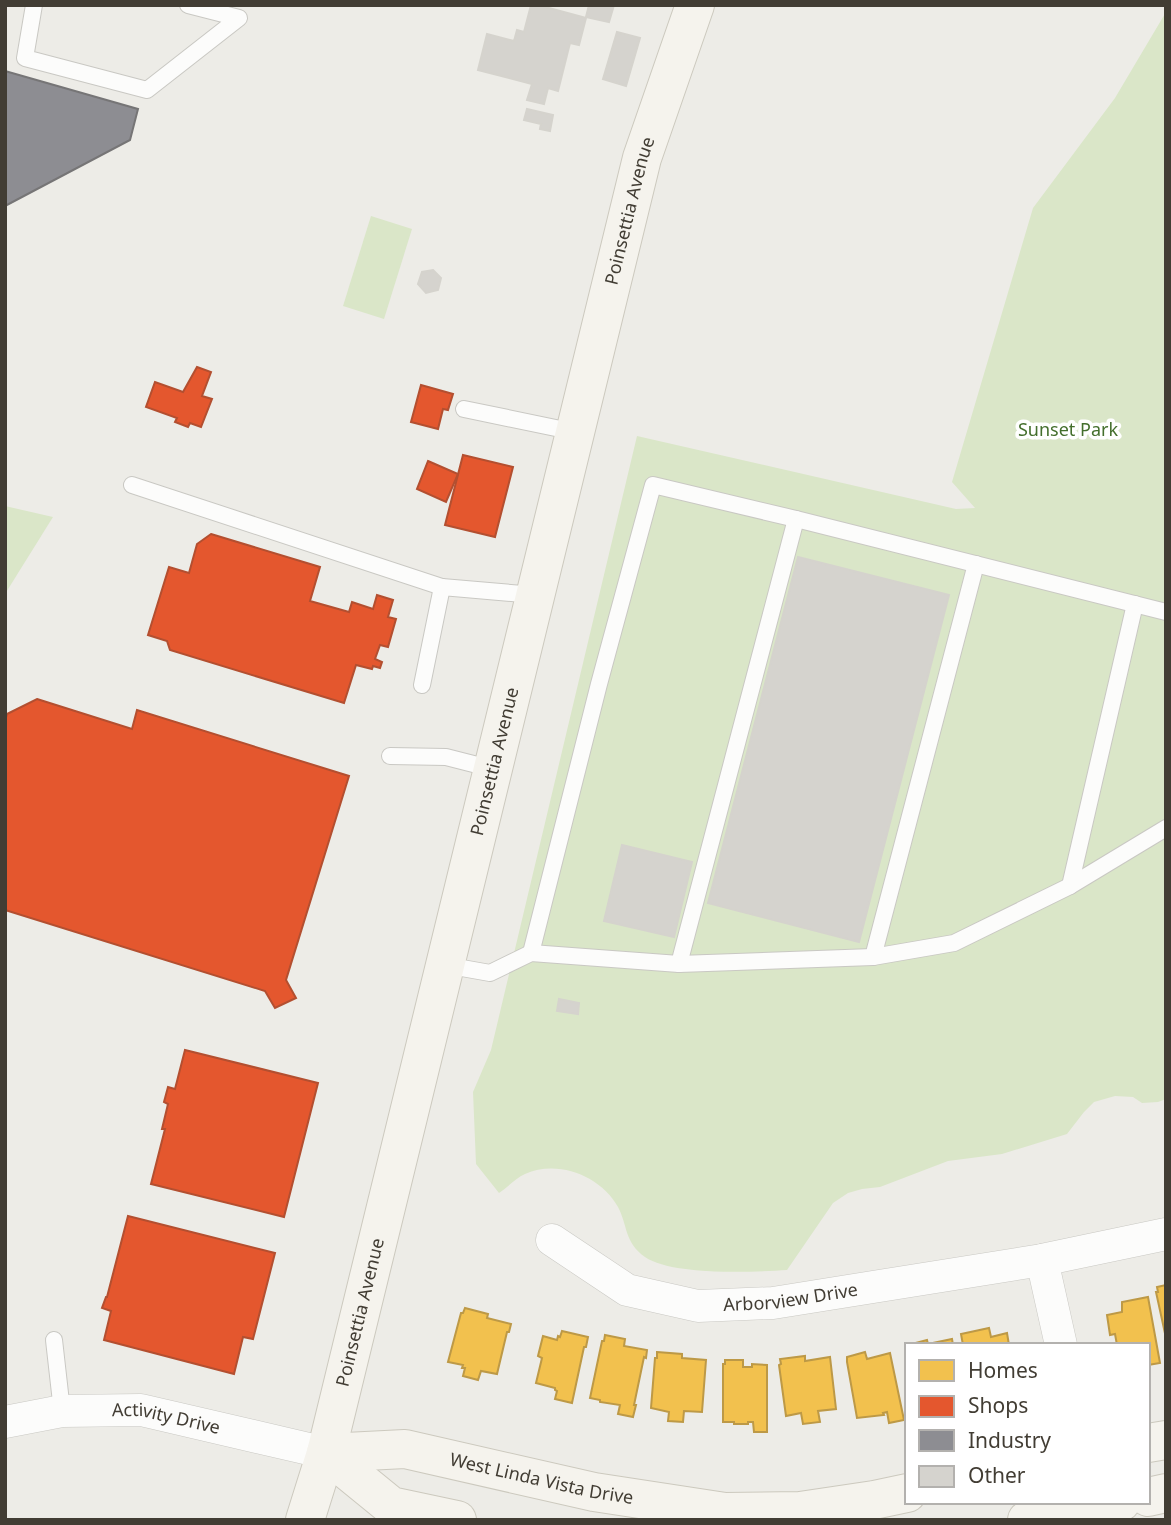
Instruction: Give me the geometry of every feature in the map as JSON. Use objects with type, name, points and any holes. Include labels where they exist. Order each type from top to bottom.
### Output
[{"type":"main road","name":"Poinsettia Avenue","points":[[304,1520],[326,1453],[642,158],[695,5]]},
{"type":"main road","name":"West Linda Vista Drive","points":[[326,1453],[405,1449],[594,1492],[725,1512],[800,1511],[905,1493]]},
{"type":"main road","points":[[326,1453],[378,1513],[457,1520]]},
{"type":"main road","points":[[1027,1520],[1101,1504]]},
{"type":"street","name":"Arborview Drive","points":[[552,1240],[627,1290],[698,1306],[773,1303],[1042,1260],[1166,1234]]},
{"type":"street","points":[[1042,1260],[1061,1343]]},
{"type":"street","name":"Activity Drive","points":[[5,1422],[62,1411],[141,1409],[326,1453]]},
{"type":"lane","points":[[34,5],[25,58],[147,90],[239,18],[188,5]]},
{"type":"lane","points":[[464,409],[575,432]]},
{"type":"lane","points":[[132,485],[442,587],[535,595]]},
{"type":"lane","points":[[531,953],[653,485],[1166,612]]},
{"type":"lane","points":[[679,964],[796,519]]},
{"type":"lane","points":[[873,957],[976,564]]},
{"type":"lane","points":[[422,685],[442,587]]},
{"type":"lane","points":[[1070,886],[1135,604]]},
{"type":"lane","points":[[390,756],[446,757],[493,769]]},
{"type":"lane","points":[[445,965],[490,974],[531,953],[679,964],[873,957],[954,943],[1070,886],[1166,828]]},
{"type":"lane","points":[[54,1339],[62,1411]]},
{"type":"green space","name":"Sunset Park","points":[[1166,12],[1166,1099],[1142,1103],[1133,1097],[1115,1096],[1094,1102],[1067,1134],[1002,1154],[948,1161],[880,1187],[848,1193],[833,1203],[787,1270],[693,1270],[658,1263],[645,1257],[633,1246],[618,1207],[610,1196],[590,1179],[578,1173],[551,1168],[538,1170],[518,1178],[499,1193],[476,1164],[473,1092],[491,1050],[637,436],[956,509],[975,508],[952,482],[1033,208],[1115,98]]},
{"type":"green space","points":[[371,216],[412,229],[384,319],[343,306]]},
{"type":"green space","points":[[5,506],[53,517],[5,594]]},
{"type":"building: Homes","points":[[1166,1285],[1166,1338],[1156,1292],[1157,1287]]},
{"type":"building: Homes","points":[[1148,1297],[1160,1363],[1150,1365],[1150,1343],[1117,1343],[1115,1334],[1110,1335],[1107,1315],[1122,1312],[1122,1302]]},
{"type":"building: Homes","points":[[465,1308],[488,1314],[487,1318],[511,1324],[497,1374],[481,1371],[478,1380],[463,1376],[463,1365],[448,1362],[461,1313]]},
{"type":"building: Homes","points":[[989,1328],[991,1337],[1007,1333],[1009,1343],[963,1343],[961,1334]]},
{"type":"building: Homes","points":[[562,1331],[588,1337],[572,1403],[555,1399],[555,1388],[536,1383],[542,1358],[538,1356],[543,1336],[557,1340]]},
{"type":"building: Homes","points":[[605,1335],[625,1339],[624,1346],[647,1350],[633,1417],[618,1414],[620,1405],[590,1398]]},
{"type":"building: Homes","points":[[952,1339],[953,1343],[933,1343]]},
{"type":"building: Homes","points":[[657,1352],[706,1360],[702,1412],[684,1411],[683,1422],[668,1421],[669,1412],[651,1408]]},
{"type":"building: Homes","points":[[865,1352],[867,1359],[890,1353],[904,1420],[889,1423],[887,1412],[883,1413],[884,1415],[857,1418],[847,1357]]},
{"type":"building: Homes","points":[[805,1356],[805,1361],[830,1357],[836,1409],[818,1411],[820,1422],[803,1424],[801,1413],[786,1416],[779,1365],[780,1359]]},
{"type":"building: Homes","points":[[725,1360],[743,1360],[743,1367],[752,1367],[752,1364],[767,1365],[767,1432],[754,1432],[753,1422],[723,1422]]},
{"type":"building: Shops","points":[[197,367],[211,372],[202,396],[212,399],[201,427],[190,423],[188,427],[175,422],[177,418],[146,407],[155,382],[183,392]]},
{"type":"building: Shops","points":[[421,385],[453,394],[448,410],[443,409],[438,429],[411,422]]},
{"type":"building: Shops","points":[[463,455],[513,467],[495,537],[445,525]]},
{"type":"building: Shops","points":[[428,461],[458,474],[446,502],[417,489]]},
{"type":"building: Shops","points":[[211,534],[320,567],[310,601],[349,612],[352,602],[373,609],[377,595],[393,600],[388,617],[396,619],[388,647],[380,645],[375,659],[382,662],[380,668],[356,665],[344,703],[170,650],[167,641],[148,635],[169,567],[189,573],[197,544]]},
{"type":"building: Shops","points":[[37,699],[132,729],[137,710],[349,776],[286,980],[296,998],[275,1008],[265,991],[5,910],[5,721],[7,714]]},
{"type":"building: Shops","points":[[185,1050],[318,1083],[284,1217],[151,1184],[165,1129],[162,1129],[168,1104],[164,1102],[168,1087],[175,1089]]},
{"type":"building: Shops","points":[[128,1216],[275,1253],[253,1339],[243,1337],[234,1374],[104,1340],[111,1311],[102,1308]]},
{"type":"building: Industry","points":[[5,71],[138,109],[130,140],[5,206]]},
{"type":"building: Other","points":[[531,5],[586,18],[579,45],[570,43],[558,91],[548,88],[544,104],[527,100],[532,84],[478,70],[487,34],[514,41],[517,30],[524,32]]},
{"type":"building: Other","points":[[589,5],[614,5],[609,22],[586,17]]},
{"type":"building: Other","points":[[617,32],[640,38],[626,86],[603,79]]},
{"type":"building: Other","points":[[527,109],[553,115],[550,131],[540,129],[541,124],[524,120]]},
{"type":"building: Other","points":[[433,270],[441,278],[438,290],[426,293],[418,284],[422,272]]},
{"type":"building: Other","points":[[798,557],[949,595],[859,942],[708,903]]},
{"type":"building: Other","points":[[622,845],[692,862],[674,937],[604,921]]},
{"type":"building: Other","points":[[559,999],[579,1003],[578,1014],[557,1011]]}]
